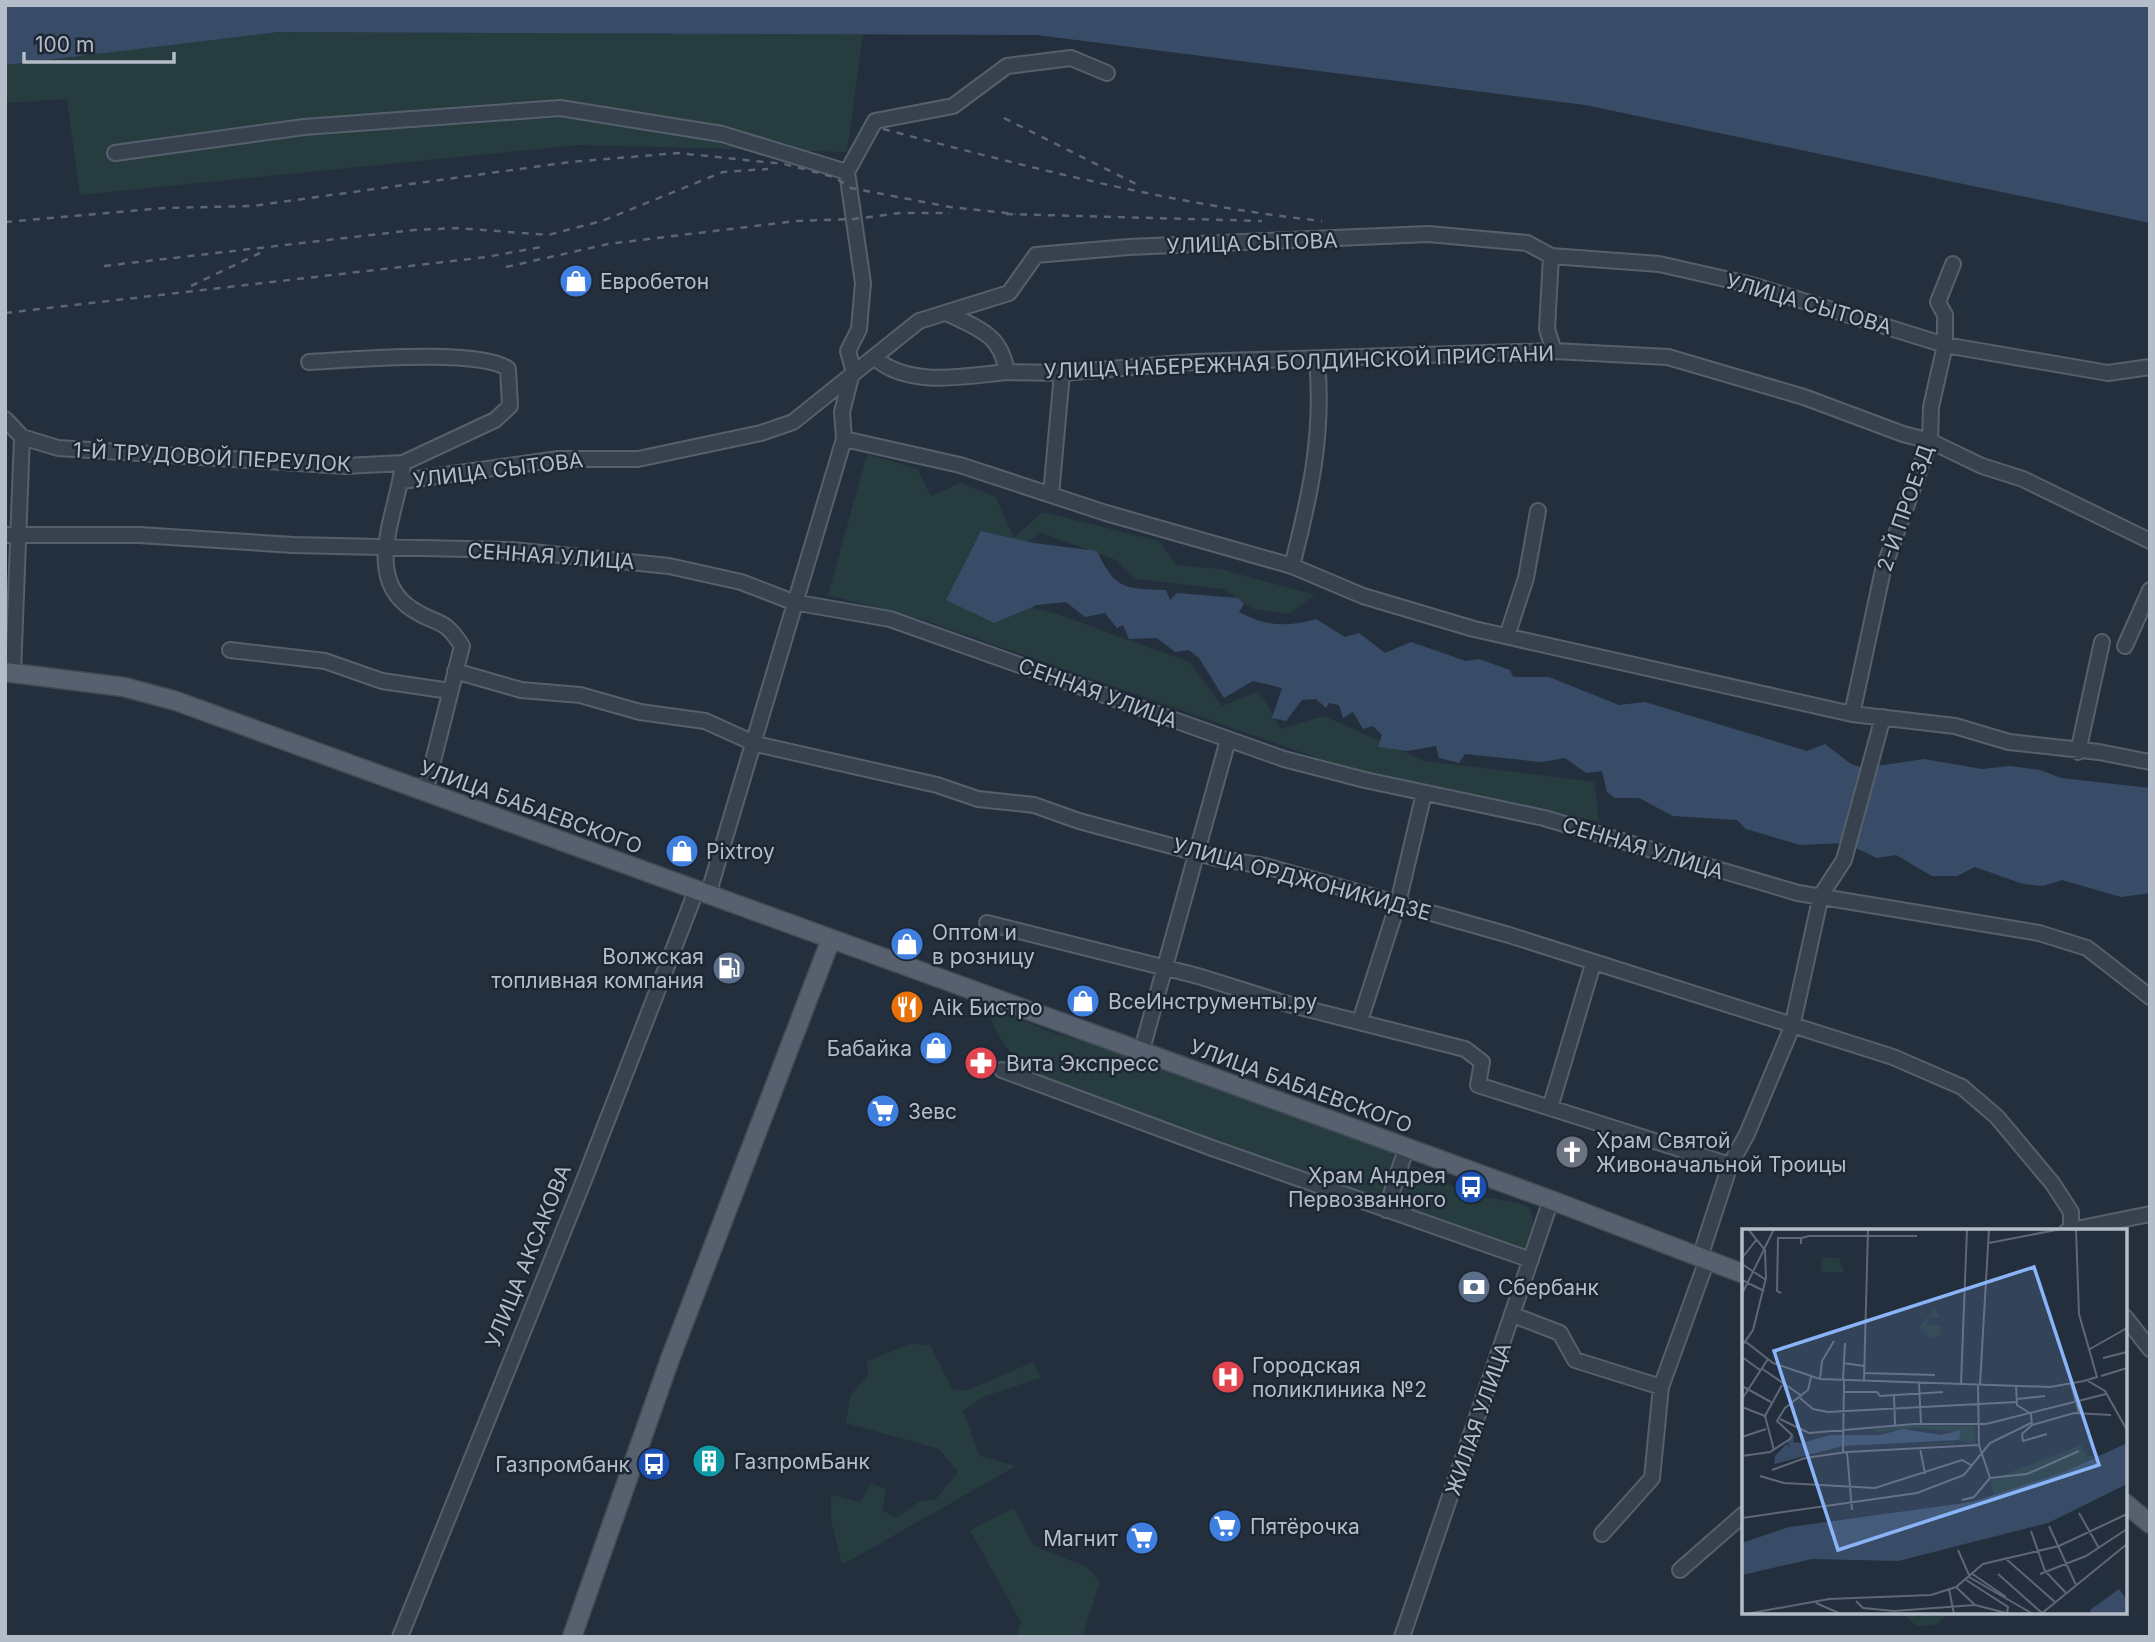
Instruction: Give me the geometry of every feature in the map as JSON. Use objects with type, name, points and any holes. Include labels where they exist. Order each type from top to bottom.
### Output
[{"type":"main road","name":"УЛИЦА БАБАЕВСКОГО","points":[[9,672],[124,687],[176,701],[1551,1200],[1742,1273]]},
{"type":"main road","points":[[572,1637],[670,1359],[831,939]]},
{"type":"main road","points":[[2127,1505],[2150,1524]]},
{"type":"street","points":[[116,153],[303,127],[560,108],[722,134],[848,172],[875,121],[953,106],[1007,66],[1071,58],[1107,73]]},
{"type":"street","name":"УЛИЦА АКСАКОВА","points":[[400,1637],[702,893],[756,744],[793,602],[844,439],[842,412],[853,376],[848,351],[859,329],[863,284],[848,172]]},
{"type":"street","name":"УЛИЦА СЫТОВА","points":[[402,481],[558,459],[638,459],[761,433],[793,422],[919,321],[1009,293],[1036,255],[1129,247],[1428,234],[1527,243],[1551,256],[1659,264],[1752,285],[1945,345],[2108,373],[2150,367]]},
{"type":"street","points":[[1551,256],[1547,329],[1554,351]]},
{"type":"street","name":"2-Й ПРОЕЗД","points":[[1852,713],[1883,570],[1930,441],[1931,407],[1945,345],[1945,315],[1938,302],[1953,264]]},
{"type":"street","points":[[947,313],[993,336],[1003,352],[1007,372]]},
{"type":"street","name":"УЛИЦА НАБЕРЕЖНАЯ БОЛДИНСКОЙ ПРИСТАНИ","points":[[875,358],[884,366],[926,378],[1007,372],[1062,373],[1194,362],[1554,351],[1668,357],[1743,377],[1903,434],[1930,441],[1982,466],[2023,479],[2150,541]]},
{"type":"street","points":[[309,362],[454,356],[500,363],[508,369],[510,406],[495,421],[403,463],[402,481],[384,548],[392,589],[411,609],[450,627],[462,646],[425,793]]},
{"type":"street","points":[[1292,566],[1314,479],[1321,398],[1317,360]]},
{"type":"street","points":[[1051,495],[1062,373]]},
{"type":"street","points":[[5,419],[22,438],[11,535],[9,672]]},
{"type":"street","name":"1-Й ТРУДОВОЙ ПЕРЕУЛОК","points":[[22,438],[58,448],[345,466],[403,463]]},
{"type":"street","points":[[844,439],[960,465],[1051,495],[1292,566],[1363,596],[1507,636],[1852,713],[1955,726],[2009,742],[2078,752],[2099,752],[2150,762]]},
{"type":"street","points":[[1507,636],[1526,578],[1538,511]]},
{"type":"street","name":"СЕННАЯ УЛИЦА","points":[[11,535],[139,535],[384,548],[512,550],[669,566],[741,582],[793,602],[890,619],[1284,759],[1424,793],[1544,818],[1798,893],[2039,933],[2087,948],[2150,997]]},
{"type":"street","points":[[2125,646],[2150,590]]},
{"type":"street","points":[[2078,752],[2102,642]]},
{"type":"street","points":[[230,650],[325,661],[382,681],[450,691]]},
{"type":"street","name":"УЛИЦА ОРДЖОНИКИДЗЕ","points":[[456,671],[522,690],[580,695],[640,712],[705,721],[756,744],[902,780],[937,785],[978,799],[1034,805],[1079,821],[1195,852],[1265,866],[1398,903],[1893,1057],[1962,1087],[1997,1117],[2028,1151],[2071,1212],[2069,1229]]},
{"type":"street","points":[[1602,1534],[1652,1478],[1661,1387],[1730,1164],[1747,1134],[1791,1027],[1821,895],[1844,860],[1883,717]]},
{"type":"street","points":[[1141,1053],[1228,740]]},
{"type":"street","points":[[1360,1021],[1398,903],[1424,793]]},
{"type":"street","points":[[987,923],[1166,968],[1284,1003],[1465,1049],[1482,1062],[1478,1085],[1730,1164]]},
{"type":"street","points":[[1550,1108],[1593,964]]},
{"type":"street","points":[[1002,1070],[1531,1260]]},
{"type":"street","points":[[1386,1210],[1406,1149]]},
{"type":"street","name":"ЖИЛАЯ УЛИЦА","points":[[1402,1637],[1551,1200]]},
{"type":"street","points":[[2069,1229],[2150,1214]]},
{"type":"street","points":[[1513,1315],[1560,1333],[1575,1360],[1661,1387]]},
{"type":"street","points":[[2127,1320],[2150,1349]]},
{"type":"street","points":[[1680,1570],[1742,1516]]},
{"type":"green space","points":[[278,32],[863,34],[847,152],[578,145],[80,195],[67,99],[5,103],[5,66],[8,64]]},
{"type":"green space","points":[[867,454],[917,469],[931,496],[960,483],[996,497],[1014,538],[1042,512],[1159,541],[1177,565],[1220,569],[1315,595],[1288,614],[1253,609],[1223,589],[1136,579],[1114,559],[1041,533],[1012,551],[972,544],[991,596],[1060,615],[1189,662],[1222,706],[1257,692],[1265,700],[1280,729],[1324,716],[1425,761],[1594,782],[1599,822],[1341,766],[924,620],[828,595]]},
{"type":"green space","points":[[995,1008],[1047,1030],[1097,1043],[1391,1152],[1395,1163],[1383,1194],[1367,1198],[1035,1075],[1014,1057],[999,1035],[990,1018]]},
{"type":"green space","points":[[1406,1165],[1428,1171],[1469,1193],[1529,1207],[1532,1224],[1523,1251],[1400,1208],[1396,1197]]},
{"type":"green space","points":[[910,1344],[930,1345],[952,1389],[965,1391],[1034,1362],[1040,1378],[985,1396],[963,1411],[980,1456],[1016,1466],[842,1565],[831,1521],[831,1495],[860,1502],[871,1483],[886,1489],[882,1510],[896,1518],[920,1501],[935,1500],[958,1472],[939,1449],[846,1423],[850,1396],[868,1375],[867,1361]]},
{"type":"green space","points":[[1014,1508],[1034,1546],[1087,1567],[1100,1582],[1082,1637],[1016,1637],[1021,1622],[970,1530]]},
{"type":"green space","points":[[1902,1614],[1949,1614],[1935,1625],[1917,1626]]},
{"type":"water","points":[[5,5],[2150,5],[2150,223],[1585,105],[1037,35],[278,32],[5,65]]},
{"type":"water","points":[[981,531],[1034,543],[1097,551],[1103,564],[1123,585],[1166,590],[1170,600],[1177,593],[1238,598],[1244,604],[1239,612],[1258,621],[1286,624],[1316,619],[1345,637],[1359,633],[1385,653],[1411,642],[1466,661],[1479,659],[1510,670],[1513,677],[1549,677],[1619,705],[1645,702],[1807,751],[1825,744],[1851,764],[1863,768],[1924,759],[1982,769],[2010,766],[2040,770],[2061,778],[2150,788],[2150,893],[2121,897],[2062,880],[2043,886],[2023,884],[1975,867],[1957,876],[1932,876],[1896,855],[1877,858],[1845,843],[1800,845],[1746,829],[1737,820],[1673,816],[1639,798],[1615,798],[1607,792],[1602,771],[1586,773],[1565,758],[1542,762],[1465,754],[1459,763],[1439,758],[1436,746],[1407,751],[1378,747],[1382,735],[1373,726],[1363,729],[1353,712],[1343,718],[1339,705],[1329,703],[1326,708],[1316,699],[1302,700],[1286,721],[1272,718],[1282,688],[1253,681],[1224,698],[1199,658],[1189,650],[1175,652],[1157,638],[1129,639],[1123,625],[1117,628],[1105,613],[1085,617],[1066,602],[1037,605],[994,623],[946,600]]},
{"type":"railway","points":[[1004,118],[1138,185]]},
{"type":"railway","points":[[883,129],[1046,171],[1156,195],[1322,221]]},
{"type":"railway","points":[[5,222],[164,208],[252,206],[570,162],[678,153],[784,164],[834,177],[851,188],[950,207],[1016,214]]},
{"type":"railway","points":[[104,266],[414,230],[457,228],[548,235],[602,221],[723,172],[768,169]]},
{"type":"railway","points":[[506,267],[608,244],[796,221],[854,219],[900,213],[950,213]]},
{"type":"railway","points":[[1006,214],[1262,221]]},
{"type":"railway","points":[[5,313],[487,257],[546,246]]},
{"type":"railway","points":[[191,286],[260,253]]},
{"type":"place","name":"Евробетон","points":[[576,281]]},
{"type":"place","name":"Pixtroy","points":[[682,851]]},
{"type":"place","name":"Оптом и в розницу","points":[[907,944]]},
{"type":"place","name":"Волжская топливная компания","points":[[729,968]]},
{"type":"place","name":"ВсеИнструменты.ру","points":[[1083,1001]]},
{"type":"place","name":"Aik Бистро","points":[[907,1007]]},
{"type":"place","name":"Бабайка","points":[[936,1048]]},
{"type":"place","name":"Вита Экспресс","points":[[981,1063]]},
{"type":"place","name":"Зевс","points":[[883,1111]]},
{"type":"place","name":"Храм Святой Живоначальной Троицы","points":[[1572,1152]]},
{"type":"place","name":"Храм Андрея Первозванного","points":[[1471,1187]]},
{"type":"place","name":"Сбербанк","points":[[1474,1287]]},
{"type":"place","name":"Городская поликлиника №2","points":[[1228,1377]]},
{"type":"place","name":"ГазпромБанк","points":[[709,1461]]},
{"type":"place","name":"Газпромбанк","points":[[654,1464]]},
{"type":"place","name":"Пятёрочка","points":[[1225,1526]]},
{"type":"place","name":"Магнит","points":[[1142,1538]]}]
